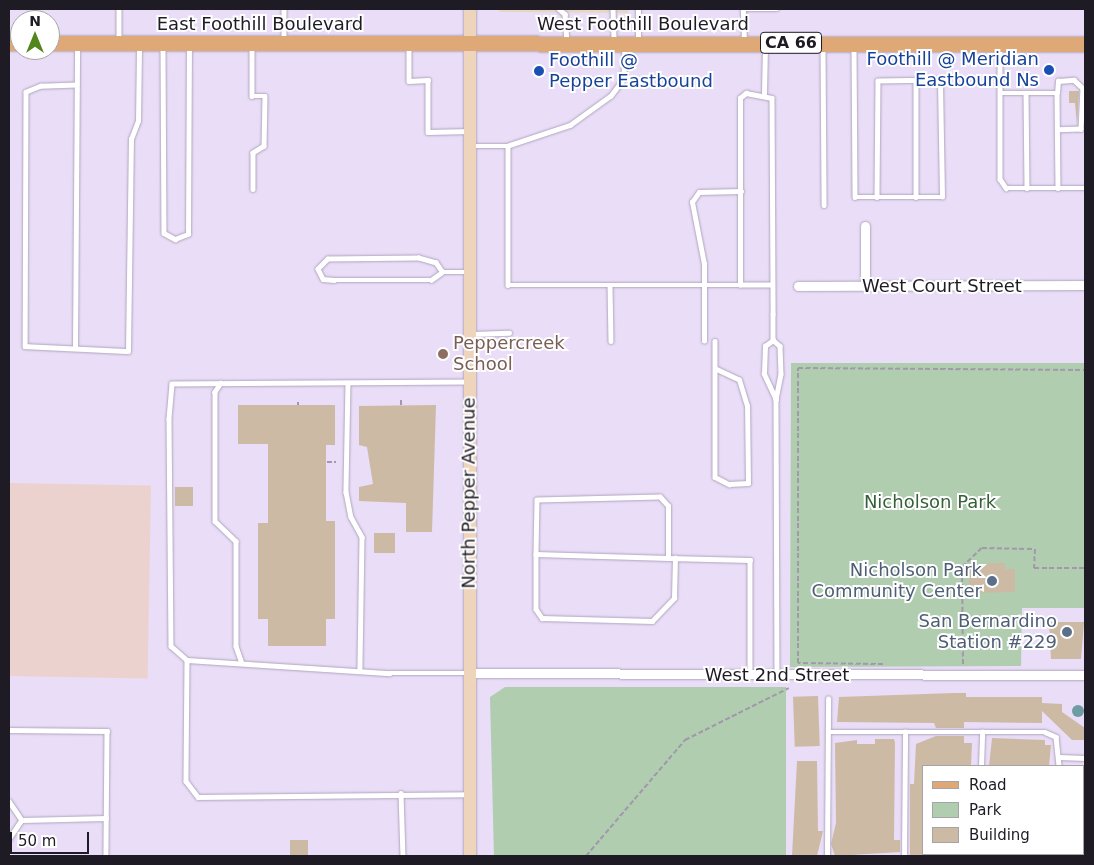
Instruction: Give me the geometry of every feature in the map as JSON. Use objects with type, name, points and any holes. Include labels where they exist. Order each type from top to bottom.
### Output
[{"type":"main road","name":"North Pepper Avenue","points":[[470,9],[468,673],[470,856]]},
{"type":"main road","name":"East Foothill Boulevard","points":[[60,43],[470,43]]},
{"type":"main road","name":"West Foothill Boulevard","points":[[470,43],[1085,44]]},
{"type":"street","points":[[865,226],[865,286]]},
{"type":"street","name":"West Court Street","points":[[798,286],[1085,285]]},
{"type":"street","name":"West 2nd Street","points":[[468,673],[1085,676]]},
{"type":"lane","points":[[119,9],[119,43]]},
{"type":"lane","points":[[284,9],[284,43]]},
{"type":"lane","points":[[559,9],[565,14],[567,43]]},
{"type":"lane","points":[[613,9],[625,43]]},
{"type":"lane","points":[[470,146],[508,146],[571,125],[611,96],[624,79],[625,43],[638,9]]},
{"type":"lane","points":[[744,43],[743,10],[777,9]]},
{"type":"lane","points":[[75,348],[77,43]]},
{"type":"lane","points":[[77,85],[41,86],[26,92],[23,249],[25,346],[128,351],[131,139],[138,121],[139,43]]},
{"type":"lane","points":[[163,43],[164,233],[175,240],[188,234],[189,43]]},
{"type":"lane","points":[[252,43],[252,96],[264,96],[264,146],[253,153],[253,189]]},
{"type":"lane","points":[[409,43],[409,81],[428,80],[428,132],[470,131]]},
{"type":"lane","points":[[764,94],[765,43]]},
{"type":"lane","points":[[823,43],[824,205]]},
{"type":"lane","points":[[854,44],[855,197],[877,197],[942,197],[940,80],[878,81],[877,197]]},
{"type":"lane","points":[[1000,44],[1000,179],[1006,188],[1085,188]]},
{"type":"lane","points":[[1058,130],[1082,129],[1083,88],[1074,80],[1058,81],[1057,94],[1058,188]]},
{"type":"lane","points":[[916,81],[916,197]]},
{"type":"lane","points":[[1001,93],[1057,94]]},
{"type":"lane","points":[[1026,93],[1026,188]]},
{"type":"lane","points":[[740,285],[740,98],[764,94],[772,98],[772,340],[765,346],[764,374],[776,400]]},
{"type":"lane","points":[[508,146],[508,285],[772,285]]},
{"type":"lane","points":[[704,341],[704,264],[692,202],[699,192],[741,190]]},
{"type":"lane","points":[[442,272],[436,262],[419,258],[328,259],[318,268],[323,279],[334,280],[431,280],[442,272],[470,272]]},
{"type":"lane","points":[[610,285],[611,341]]},
{"type":"lane","points":[[470,334],[509,333]]},
{"type":"lane","points":[[772,340],[780,346],[776,400],[777,675]]},
{"type":"lane","points":[[715,341],[715,369],[715,477],[729,484],[748,483],[747,406],[739,380],[715,369]]},
{"type":"lane","points":[[468,673],[360,670],[188,660],[171,646],[172,384],[469,382]]},
{"type":"lane","points":[[221,383],[215,392],[215,521],[236,542],[236,646],[242,664]]},
{"type":"lane","points":[[348,383],[346,492],[351,517],[362,537],[360,670]]},
{"type":"lane","points":[[668,558],[668,506],[660,497],[537,500],[536,609],[542,618],[652,621],[674,598],[675,558]]},
{"type":"lane","points":[[536,554],[750,560],[750,675]]},
{"type":"lane","points":[[188,660],[186,781],[192,794],[211,798],[260,794],[470,794]]},
{"type":"lane","points":[[827,856],[828,699]]},
{"type":"lane","points":[[9,730],[107,731],[106,856]]},
{"type":"lane","points":[[828,732],[1045,732],[1056,737],[1059,765]]},
{"type":"lane","points":[[904,856],[905,732]]},
{"type":"lane","points":[[981,765],[982,732]]},
{"type":"lane","points":[[1059,757],[1085,758]]},
{"type":"lane","points":[[401,794],[403,856]]},
{"type":"lane","points":[[9,801],[22,820]]},
{"type":"lane","points":[[22,820],[106,818]]},
{"type":"lane","points":[[9,838],[22,820]]},
{"type":"path","points":[[885,664],[798,663],[798,368],[1085,370]]},
{"type":"path","points":[[401,400],[401,406]]},
{"type":"path","points":[[327,462],[336,462]]},
{"type":"path","points":[[956,664],[964,664],[962,567],[982,548],[1035,549],[1034,568],[1085,568]]},
{"type":"path","points":[[586,856],[685,740],[789,688]]},
{"type":"shaded area","points":[[9,9],[104,10],[9,10]]},
{"type":"shaded area","points":[[498,9],[628,9],[628,13],[500,12]]},
{"type":"shaded area","points":[[9,483],[151,485],[148,678],[9,676]]},
{"type":"shaded area","points":[[1080,705],[1083,706],[1083,716],[1076,717],[1073,716],[1072,709],[1073,706]]},
{"type":"green space","name":"Nicholson Park","points":[[791,363],[1085,363],[1085,608],[1022,608],[1021,666],[790,667]]},
{"type":"green space","points":[[505,687],[786,687],[786,856],[494,856],[490,697]]},
{"type":"building","points":[[1069,91],[1079,91],[1077,125],[1075,103],[1069,103]]},
{"type":"building","points":[[238,405],[335,405],[335,445],[326,445],[326,521],[335,521],[335,619],[326,619],[326,646],[268,646],[268,619],[258,619],[258,523],[268,523],[268,444],[238,444]]},
{"type":"building","points":[[436,405],[432,532],[406,532],[406,503],[359,501],[359,487],[373,484],[367,447],[359,445],[359,406]]},
{"type":"building","points":[[175,487],[193,487],[193,506],[175,506]]},
{"type":"building","points":[[374,533],[395,533],[395,553],[374,553]]},
{"type":"building","name":"Nicholson Park Community Center","points":[[988,563],[1005,563],[1005,569],[1015,569],[1015,592],[969,593],[969,568]]},
{"type":"building","name":"San Bernardino Station #229","points":[[1049,622],[1084,622],[1081,659],[1051,659]]},
{"type":"building","points":[[966,693],[966,697],[1042,697],[1042,703],[1062,704],[1062,712],[1085,728],[1085,740],[1072,740],[1042,711],[1042,723],[964,722],[964,728],[936,728],[934,723],[837,722],[839,697]]},
{"type":"building","points":[[818,696],[820,746],[795,747],[793,697]]},
{"type":"building","points":[[936,736],[964,736],[964,743],[972,743],[971,765],[922,765],[923,856],[910,856],[910,784],[914,784],[916,744]]},
{"type":"building","points":[[992,738],[1045,740],[1045,745],[1051,745],[1049,765],[989,765]]},
{"type":"building","points":[[875,739],[894,739],[895,743],[894,840],[900,840],[900,852],[835,856],[831,844],[836,823],[835,743],[857,740],[857,744],[875,744]]},
{"type":"building","points":[[797,761],[817,761],[818,831],[823,831],[817,856],[792,856]]},
{"type":"building","points":[[290,840],[308,840],[308,856],[290,856]]},
{"type":"place","name":"Foothill @ Meridian Eastbound Ns","points":[[1049,70]]},
{"type":"place","name":"Foothill @ Pepper Eastbound","points":[[539,71]]},
{"type":"place","name":"Peppercreek School","points":[[443,354]]},
{"type":"place","name":"Nicholson Park Community Center","points":[[992,581]]},
{"type":"place","name":"San Bernardino Station #229","points":[[1067,632]]}]
